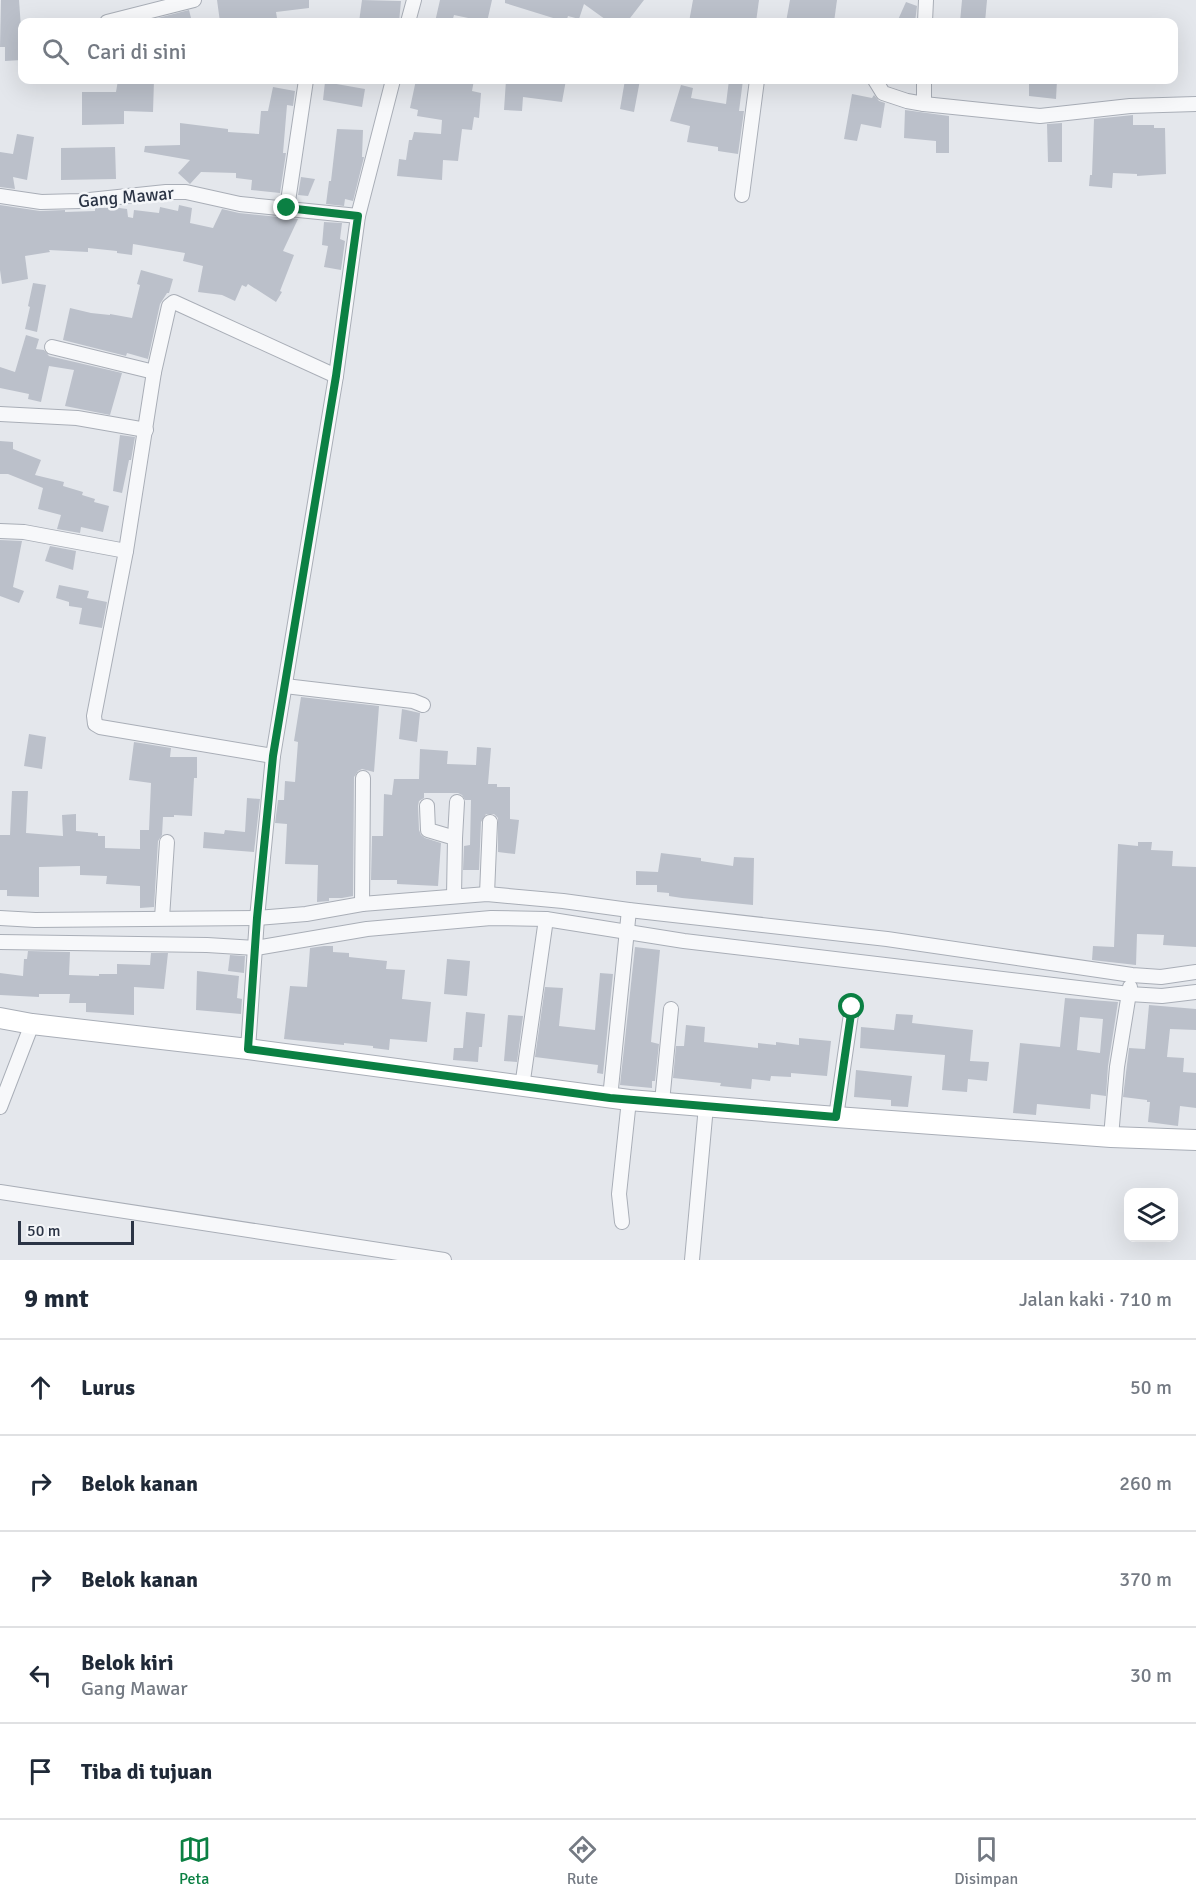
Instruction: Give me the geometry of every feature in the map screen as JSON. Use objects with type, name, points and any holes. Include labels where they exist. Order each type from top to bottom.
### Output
[{"type":"street","points":[[123,18],[194,0]]},
{"type":"street","points":[[409,18],[414,0]]},
{"type":"street","points":[[925,18],[926,0]]},
{"type":"street","points":[[287,208],[305,84]]},
{"type":"street","points":[[248,1049],[256,934],[273,756],[336,376],[358,216],[392,84]]},
{"type":"street","points":[[742,195],[756,84]]},
{"type":"street","points":[[877,84],[883,93],[907,101],[1040,116],[1130,106],[1196,104]]},
{"type":"street","points":[[924,84],[924,104]]},
{"type":"street","name":"Gang Mawar","points":[[0,196],[41,202],[186,192],[240,204],[358,216]]},
{"type":"street","points":[[273,756],[100,727],[95,724],[94,716],[126,551],[154,372],[169,306],[174,302],[336,376]]},
{"type":"street","points":[[52,347],[154,372]]},
{"type":"street","points":[[0,414],[77,418],[146,430]]},
{"type":"street","points":[[0,531],[24,532],[126,551]]},
{"type":"street","points":[[285,686],[413,700],[423,705]]},
{"type":"street","points":[[362,903],[363,778]]},
{"type":"street","points":[[454,896],[454,838],[457,802]]},
{"type":"street","points":[[427,806],[428,830],[454,838]]},
{"type":"street","points":[[487,894],[490,822]]},
{"type":"street","points":[[162,918],[167,842]]},
{"type":"street","points":[[2,930],[48,922],[162,918],[207,922],[256,934],[306,914],[362,903],[487,894],[568,912],[628,922],[887,939],[1130,985],[1162,996],[1196,992]]},
{"type":"street","points":[[2,930],[47,941],[207,943],[256,934],[367,929],[491,918],[546,919],[568,912],[628,922],[684,941],[1130,985],[1161,977],[1196,972]]},
{"type":"street","points":[[522,1087],[546,919]]},
{"type":"street","points":[[47,941],[48,922]]},
{"type":"street","points":[[207,922],[207,943]]},
{"type":"street","points":[[622,1222],[619,1194],[619,1099],[628,922]]},
{"type":"street","points":[[1111,1137],[1117,1067],[1130,985]]},
{"type":"street","points":[[836,1117],[852,1007]]},
{"type":"street","points":[[662,1102],[671,1009]]},
{"type":"street","points":[[0,1018],[619,1099],[1111,1137],[1196,1140]]},
{"type":"street","points":[[1,1102],[32,1024]]},
{"type":"street","points":[[692,1260],[706,1106]]},
{"type":"street","points":[[0,1192],[444,1260]]},
{"type":"building","points":[[1,0],[19,0],[18,60],[5,61],[5,47],[0,47]]},
{"type":"building","points":[[217,0],[309,0],[309,8],[276,12],[277,18],[219,18]]},
{"type":"building","points":[[362,0],[401,1],[399,18],[360,18]]},
{"type":"building","points":[[440,0],[492,0],[488,18],[454,15],[453,18],[436,18]]},
{"type":"building","points":[[505,0],[644,0],[630,18],[603,18],[584,4],[579,18],[568,16],[567,18],[553,18],[505,3]]},
{"type":"building","points":[[693,0],[759,0],[757,18],[690,18]]},
{"type":"building","points":[[790,0],[837,0],[835,18],[787,18]]},
{"type":"building","points":[[962,0],[987,0],[985,18],[960,18]]},
{"type":"building","points":[[906,2],[917,6],[916,18],[899,18]]},
{"type":"building","points":[[189,10],[191,18],[158,18]]},
{"type":"building","points":[[117,84],[154,84],[153,112],[124,111],[124,124],[82,125],[82,92],[116,92]]},
{"type":"building","points":[[325,84],[365,89],[362,107],[323,100]]},
{"type":"building","points":[[415,84],[473,84],[472,91],[481,93],[479,118],[474,117],[472,130],[462,129],[458,161],[443,160],[442,180],[397,176],[399,159],[406,160],[409,140],[412,140],[414,132],[441,134],[442,120],[417,116],[418,110],[410,108]]},
{"type":"building","points":[[506,84],[565,84],[562,102],[523,97],[522,111],[504,110]]},
{"type":"building","points":[[624,84],[639,84],[634,112],[620,109]]},
{"type":"building","points":[[728,84],[742,84],[739,111],[744,111],[738,154],[718,151],[718,147],[687,142],[690,126],[670,121],[681,85],[693,88],[691,98],[726,104]]},
{"type":"building","points":[[1029,84],[1057,84],[1056,99],[1029,96]]},
{"type":"building","points":[[273,87],[295,91],[293,106],[287,105],[283,153],[286,153],[280,193],[251,190],[252,180],[236,178],[236,173],[201,172],[190,184],[178,173],[190,160],[144,152],[145,146],[180,145],[180,123],[228,129],[228,132],[259,134],[261,111],[268,111]]},
{"type":"building","points":[[852,94],[872,98],[874,95],[879,101],[885,103],[881,128],[861,124],[857,141],[844,139]]},
{"type":"building","points":[[905,110],[949,116],[949,153],[936,153],[936,141],[904,138]]},
{"type":"building","points":[[1133,115],[1133,125],[1154,125],[1154,128],[1165,128],[1166,174],[1137,176],[1137,174],[1113,173],[1112,188],[1089,186],[1090,175],[1092,175],[1094,119]]},
{"type":"building","points":[[1062,123],[1062,162],[1048,162],[1047,124]]},
{"type":"building","points":[[337,129],[363,130],[362,157],[364,157],[353,201],[345,199],[344,206],[326,204]]},
{"type":"building","points":[[17,134],[34,137],[27,180],[13,177],[15,189],[0,187],[0,152],[13,154]]},
{"type":"building","points":[[115,147],[116,179],[61,180],[61,148]]},
{"type":"building","points":[[301,177],[315,179],[308,196],[298,195]]},
{"type":"building","points":[[0,205],[40,211],[65,210],[65,212],[95,211],[95,208],[112,207],[127,209],[128,217],[133,218],[134,210],[159,213],[160,207],[178,211],[179,205],[192,208],[190,223],[213,228],[222,209],[298,219],[283,251],[294,255],[280,291],[282,292],[276,302],[248,284],[246,287],[242,285],[235,301],[222,295],[198,292],[203,266],[183,261],[185,253],[133,244],[132,255],[88,248],[88,252],[49,250],[50,252],[25,256],[28,279],[2,284]]},
{"type":"building","points":[[324,222],[342,223],[340,239],[345,241],[341,270],[324,267],[328,246],[322,245]]},
{"type":"building","points":[[141,270],[173,279],[169,293],[160,304],[148,359],[127,353],[126,356],[63,340],[70,308],[132,318]]},
{"type":"building","points":[[33,283],[46,285],[37,332],[25,329]]},
{"type":"building","points":[[26,335],[39,339],[36,349],[44,350],[49,356],[122,373],[110,415],[65,406],[74,370],[49,366],[41,402],[28,399],[29,394],[0,388],[0,367],[15,372]]},
{"type":"building","points":[[120,435],[135,437],[122,493],[113,491]]},
{"type":"building","points":[[0,441],[13,442],[13,449],[41,460],[35,475],[64,482],[63,486],[83,492],[82,495],[95,499],[94,502],[109,506],[103,532],[81,527],[80,533],[57,529],[61,515],[38,509],[43,488],[8,474],[0,474]]},
{"type":"building","points":[[0,540],[22,541],[13,587],[24,591],[19,603],[0,596]]},
{"type":"building","points":[[50,546],[76,551],[73,570],[45,561]]},
{"type":"building","points":[[59,585],[89,591],[87,598],[107,602],[102,628],[79,624],[82,608],[69,606],[69,602],[56,598]]},
{"type":"building","points":[[301,697],[379,706],[374,772],[362,769],[354,777],[353,896],[329,898],[329,901],[317,902],[318,865],[285,864],[287,824],[275,823],[278,800],[284,800],[285,781],[295,782],[298,742],[294,741]]},
{"type":"building","points":[[402,709],[420,713],[417,742],[399,739]]},
{"type":"building","points":[[29,734],[46,737],[42,769],[24,766]]},
{"type":"building","points":[[134,742],[171,748],[170,757],[197,757],[192,816],[163,817],[162,835],[158,841],[154,907],[140,908],[140,886],[106,884],[107,876],[80,875],[80,866],[39,867],[39,897],[7,896],[7,890],[0,890],[0,835],[10,835],[12,791],[28,791],[26,833],[63,836],[62,815],[76,814],[76,831],[105,836],[105,848],[140,849],[140,830],[149,830],[151,783],[129,780]]},
{"type":"building","points":[[477,747],[491,748],[488,784],[510,787],[510,819],[519,820],[515,854],[498,852],[498,818],[494,814],[486,814],[481,822],[479,870],[463,870],[464,846],[470,845],[471,800],[465,800],[458,793],[424,793],[424,798],[419,801],[418,806],[419,830],[425,838],[441,843],[438,886],[397,884],[397,880],[371,880],[372,836],[383,836],[384,794],[392,795],[394,779],[419,779],[420,749],[448,751],[447,764],[476,765]]},
{"type":"building","points":[[247,798],[260,799],[254,852],[203,848],[204,832],[224,834],[225,830],[245,832]]},
{"type":"building","points":[[1138,842],[1152,842],[1151,850],[1173,851],[1172,866],[1196,867],[1196,947],[1163,945],[1164,935],[1137,934],[1136,965],[1092,960],[1093,946],[1114,947],[1118,844],[1138,846]]},
{"type":"building","points":[[661,853],[701,858],[701,861],[733,866],[734,857],[754,858],[753,905],[669,896],[669,893],[657,892],[657,885],[636,885],[636,871],[658,872]]},
{"type":"building","points":[[333,946],[333,952],[349,953],[349,957],[387,961],[386,969],[405,970],[402,999],[431,1002],[427,1042],[390,1039],[389,1050],[373,1048],[373,1046],[284,1039],[290,986],[307,987],[310,948]]},
{"type":"building","points":[[635,947],[660,950],[651,1042],[659,1044],[655,1081],[652,1081],[652,1088],[620,1085]]},
{"type":"building","points":[[28,951],[70,952],[69,975],[99,976],[99,974],[117,974],[117,964],[150,965],[151,953],[168,953],[164,989],[134,987],[134,1015],[86,1012],[86,1003],[69,1003],[70,994],[39,994],[39,997],[0,995],[0,973],[23,976],[24,959],[27,959]]},
{"type":"building","points":[[230,955],[245,956],[244,973],[228,971]]},
{"type":"building","points":[[447,959],[470,961],[467,996],[444,994]]},
{"type":"building","points":[[197,971],[239,976],[237,998],[242,999],[241,1014],[196,1010]]},
{"type":"building","points":[[600,973],[613,974],[603,1074],[597,1073],[598,1065],[535,1057],[545,987],[563,988],[559,1026],[595,1030]]},
{"type":"building","points":[[1065,998],[1118,1002],[1108,1066],[1106,1096],[1091,1094],[1090,1109],[1037,1104],[1036,1115],[1013,1113],[1020,1043],[1060,1047]],"holes":[[[1080,1017],[1103,1019],[1100,1053],[1077,1050]]]},
{"type":"building","points":[[1149,1005],[1196,1009],[1196,1030],[1170,1029],[1167,1057],[1184,1058],[1183,1072],[1196,1073],[1196,1108],[1180,1106],[1178,1126],[1148,1122],[1150,1102],[1123,1097],[1129,1048],[1145,1049]]},
{"type":"building","points":[[466,1012],[485,1014],[478,1062],[453,1060],[454,1048],[463,1048]]},
{"type":"building","points":[[896,1014],[913,1015],[912,1023],[973,1030],[970,1061],[989,1062],[987,1081],[968,1079],[967,1092],[942,1090],[945,1055],[860,1048],[861,1027],[894,1030]]},
{"type":"building","points":[[508,1015],[523,1016],[517,1062],[504,1061]]},
{"type":"building","points":[[686,1025],[705,1027],[704,1042],[758,1048],[758,1043],[776,1045],[776,1042],[799,1045],[799,1038],[831,1041],[827,1076],[791,1073],[791,1077],[771,1076],[770,1081],[752,1079],[751,1089],[673,1078],[676,1046],[684,1046]]},
{"type":"building","points":[[856,1070],[912,1076],[908,1107],[891,1106],[891,1100],[854,1097]]},
{"type":"route","points":[[287,208],[358,216],[336,376],[273,756],[257,918],[248,1049],[610,1098],[836,1117],[852,1007]]}]
